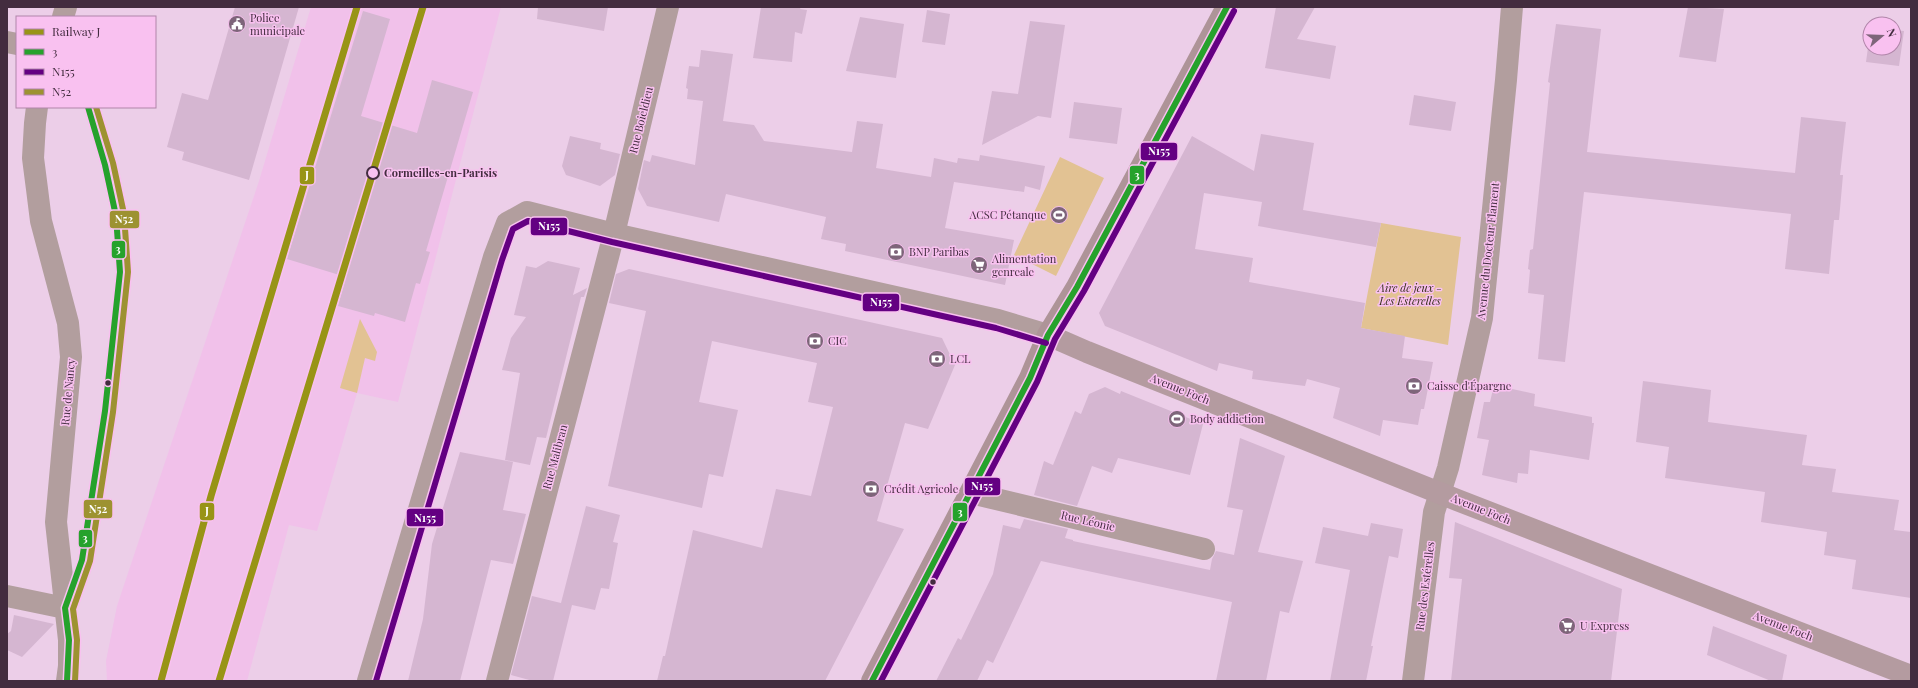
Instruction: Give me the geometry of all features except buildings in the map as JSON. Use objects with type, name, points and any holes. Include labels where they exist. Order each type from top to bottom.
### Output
[{"type":"main road","points":[[872,681],[971,493],[1036,365],[1048,335],[1077,287],[1226,7]]},
{"type":"street","name":"Rue Boieldieu","points":[[614,234],[668,7]]},
{"type":"street","name":"Avenue du Docteur Flament","points":[[1441,492],[1482,318],[1512,7]]},
{"type":"street","name":"Rue de Nancy","points":[[37,108],[33,158],[36,189],[41,221],[68,323],[71,358],[56,522],[69,640],[69,666],[67,681]]},
{"type":"street","name":"Avenue Foch","points":[[368,681],[494,256],[507,223],[527,212],[614,234],[1004,321],[1048,335],[1087,352],[1441,492],[1911,676]]},
{"type":"street","name":"Rue Malibran","points":[[497,681],[614,234]]},
{"type":"street","name":"Rue des Estérelles","points":[[1413,681],[1434,512],[1441,492]]},
{"type":"street","name":"Rue Léonie","points":[[971,493],[1204,549]]},
{"type":"street","points":[[7,596],[65,608]]},
{"type":"shaded area","points":[[311,7],[501,7],[398,402],[357,393],[317,531],[289,525],[247,681],[107,681],[106,661],[117,606],[259,181]]},
{"type":"green space","name":"ACSC Pétanque","points":[[1060,157],[1104,178],[1056,276],[1014,255]]},
{"type":"green space","name":"Aire de jeux - Les Esterelles","points":[[1381,223],[1461,237],[1448,345],[1361,328]]},
{"type":"green space","points":[[360,319],[377,352],[375,361],[365,358],[357,393],[340,388]]},
{"type":"rail line","name":"J","points":[[161,681],[211,496],[357,7]]},
{"type":"rail line","name":"J","points":[[219,681],[423,7]]},
{"type":"transit line","name":"3","points":[[872,681],[1030,378],[1048,335],[1077,287],[1227,7]]},
{"type":"transit line","name":"N155","points":[[881,681],[1037,382],[1055,339],[1084,291],[1234,11]]},
{"type":"transit line","name":"3","points":[[67,681],[69,640],[65,608],[82,560],[105,411],[120,272],[116,216],[105,165],[88,108]]},
{"type":"transit line","name":"N52","points":[[75,681],[77,640],[73,609],[90,561],[113,412],[128,272],[124,214],[113,163],[96,108]]},
{"type":"transit line","name":"N155","points":[[376,681],[502,260],[513,229],[528,221],[612,242],[996,328],[1046,343]]},
{"type":"place","name":"Police municipale","points":[[237,24]]},
{"type":"place","name":"Cormeilles-en-Parisis","points":[[373,173]]},
{"type":"place","name":"ACSC Pétanque","points":[[1059,215]]},
{"type":"place","name":"BNP Paribas","points":[[896,252]]},
{"type":"place","name":"Alimentation genreale","points":[[979,265]]},
{"type":"place","name":"CIC","points":[[815,341]]},
{"type":"place","name":"LCL","points":[[937,359]]},
{"type":"place","name":"Caisse d'Épargne","points":[[1414,386]]},
{"type":"place","name":"Body addiction","points":[[1177,419]]},
{"type":"place","name":"Crédit Agricole","points":[[871,489]]},
{"type":"place","name":"U Express","points":[[1567,626]]}]
